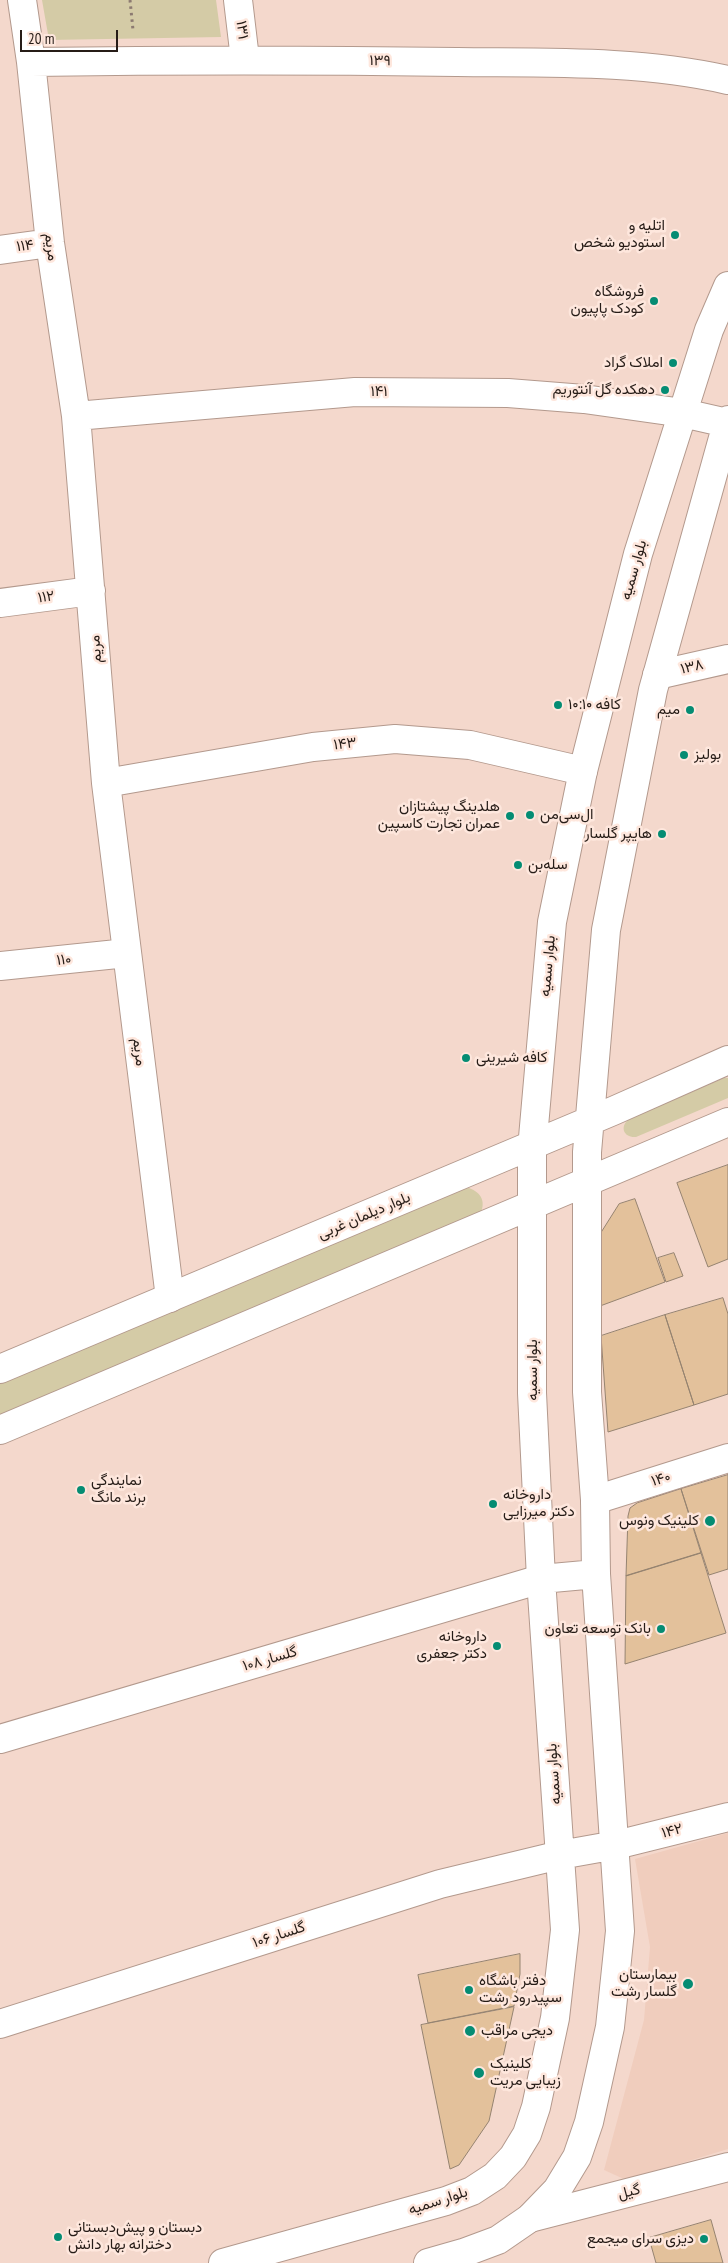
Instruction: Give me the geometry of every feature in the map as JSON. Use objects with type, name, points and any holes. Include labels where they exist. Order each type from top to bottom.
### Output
[{"type":"main road","name":"مریم","points":[[22,0],[31,62],[50,243],[76,416],[106,783],[170,1298]]},
{"type":"main road","name":"۱۳۱","points":[[238,0],[245,59]]},
{"type":"main road","name":"۱۳۹","points":[[31,62],[245,59],[641,66],[728,80]]},
{"type":"main road","name":"۱۱۴","points":[[0,250],[50,243]]},
{"type":"main road","name":"بلوار سمیه","points":[[223,2263],[446,2201],[472,2191],[495,2176],[513,2157],[527,2134],[536,2107],[555,2018],[565,1930],[541,1579],[532,1393],[533,1145],[552,922],[583,772],[638,554],[709,330],[728,286]]},
{"type":"main road","name":"۱۴۱","points":[[76,416],[355,392],[508,393],[584,399],[728,421]]},
{"type":"main road","points":[[428,2263],[498,2240],[530,2218],[557,2190],[577,2157],[589,2122],[610,2026],[620,1931],[616,1844],[596,1574],[595,1500],[587,1392],[587,1182],[590,1120],[606,930],[657,675],[728,421]]},
{"type":"main road","name":"۱۱۲","points":[[0,603],[91,591]]},
{"type":"main road","name":"۱۳۸","points":[[657,675],[728,659]]},
{"type":"main road","name":"۱۴۳","points":[[106,783],[313,747],[395,739],[470,744],[583,772]]},
{"type":"main road","name":"۱۱۰","points":[[0,966],[127,953]]},
{"type":"main road","name":"بلوار دیلمان غربی","points":[[0,1369],[533,1145],[728,1060]]},
{"type":"main road","points":[[0,1430],[728,1122]]},
{"type":"main road","name":"۱۴۰","points":[[595,1500],[728,1458]]},
{"type":"main road","name":"گلسار ۱۰۸","points":[[0,1739],[541,1579],[596,1574]]},
{"type":"main road","name":"۱۴۲","points":[[560,1855],[616,1844],[728,1817]]},
{"type":"main road","name":"گلسار ۱۰۶","points":[[0,2024],[440,1884],[560,1855]]},
{"type":"main road","name":"گیل","points":[[530,2218],[728,2166]]},
{"type":"shaded area","points":[[42,0],[216,0],[221,37],[49,40]]},
{"type":"shaded area","points":[[724,1078],[728,1078],[728,1098],[636,1137],[628,1136],[624,1131],[624,1125],[629,1119]]},
{"type":"shaded area","points":[[469,1188],[477,1192],[482,1198],[483,1206],[480,1215],[0,1416],[0,1380],[460,1189]]},
{"type":"shaded area","name":"بیمارستان گلسار رشت","points":[[728,1833],[728,2149],[626,2180],[604,2170],[644,2020],[650,1947],[635,1859]]},
{"type":"building","points":[[728,1165],[728,1259],[708,1267],[677,1183]]},
{"type":"building","points":[[635,1199],[665,1282],[600,1306],[595,1242],[619,1204]]},
{"type":"building","points":[[674,1253],[683,1276],[666,1282],[658,1258]]},
{"type":"building","points":[[723,1298],[728,1314],[728,1394],[694,1405],[665,1315]]},
{"type":"building","points":[[665,1315],[694,1405],[608,1432],[601,1336]]},
{"type":"building","name":"کلینیک ونوس","points":[[728,1475],[728,1569],[709,1575],[681,1489]]},
{"type":"building","points":[[681,1489],[701,1553],[626,1576],[628,1516],[630,1508],[637,1503]]},
{"type":"building","points":[[701,1553],[726,1633],[625,1664],[626,1576]]},
{"type":"building","name":"دفتر باشگاه سپیدرود رشت","points":[[520,1954],[520,1974],[514,2006],[428,2023],[418,1975]]},
{"type":"building","points":[[514,2007],[489,2121],[459,2165],[450,2169],[421,2025]]},
{"type":"building","points":[[711,2220],[723,2263],[656,2263],[649,2238]]},
{"type":"place","name":"اتلیه و استودیو شخص","points":[[675,235]]},
{"type":"place","name":"فروشگاه کودک پاپیون","points":[[654,301]]},
{"type":"place","name":"املاک گراد","points":[[673,363]]},
{"type":"place","name":"دهکده گل آنتوریم","points":[[665,390]]},
{"type":"place","name":"کافه ۱۰:۱۰","points":[[558,705]]},
{"type":"place","name":"میم","points":[[690,710]]},
{"type":"place","name":"بولیز","points":[[684,755]]},
{"type":"place","name":"ال‌سی‌من","points":[[530,815]]},
{"type":"place","name":"هلدینگ پیشتازان عمران تجارت کاسپین","points":[[510,816]]},
{"type":"place","name":"هایپر گلسار","points":[[662,834]]},
{"type":"place","name":"سله‌بن","points":[[518,865]]},
{"type":"place","name":"کافه شیرینی","points":[[466,1058]]},
{"type":"place","name":"نمایندگی برند مانگ","points":[[81,1490]]},
{"type":"place","name":"داروخانه دکتر میرزایی","points":[[493,1504]]},
{"type":"place","name":"کلینیک ونوس","points":[[710,1521]]},
{"type":"place","name":"بانک توسعه تعاون","points":[[661,1629]]},
{"type":"place","name":"داروخانه دکتر جعفری","points":[[497,1646]]},
{"type":"place","name":"بیمارستان گلسار رشت","points":[[688,1984]]},
{"type":"place","name":"دفتر باشگاه سپیدرود رشت","points":[[469,1990]]},
{"type":"place","name":"دیجی مراقب","points":[[470,2031]]},
{"type":"place","name":"کلینیک زیبایی مریت","points":[[479,2073]]},
{"type":"place","name":"دبستان و پیش‌دبستانی دخترانه بهار دانش","points":[[58,2237]]},
{"type":"place","name":"دیزی سرای میجمع","points":[[704,2239]]}]
